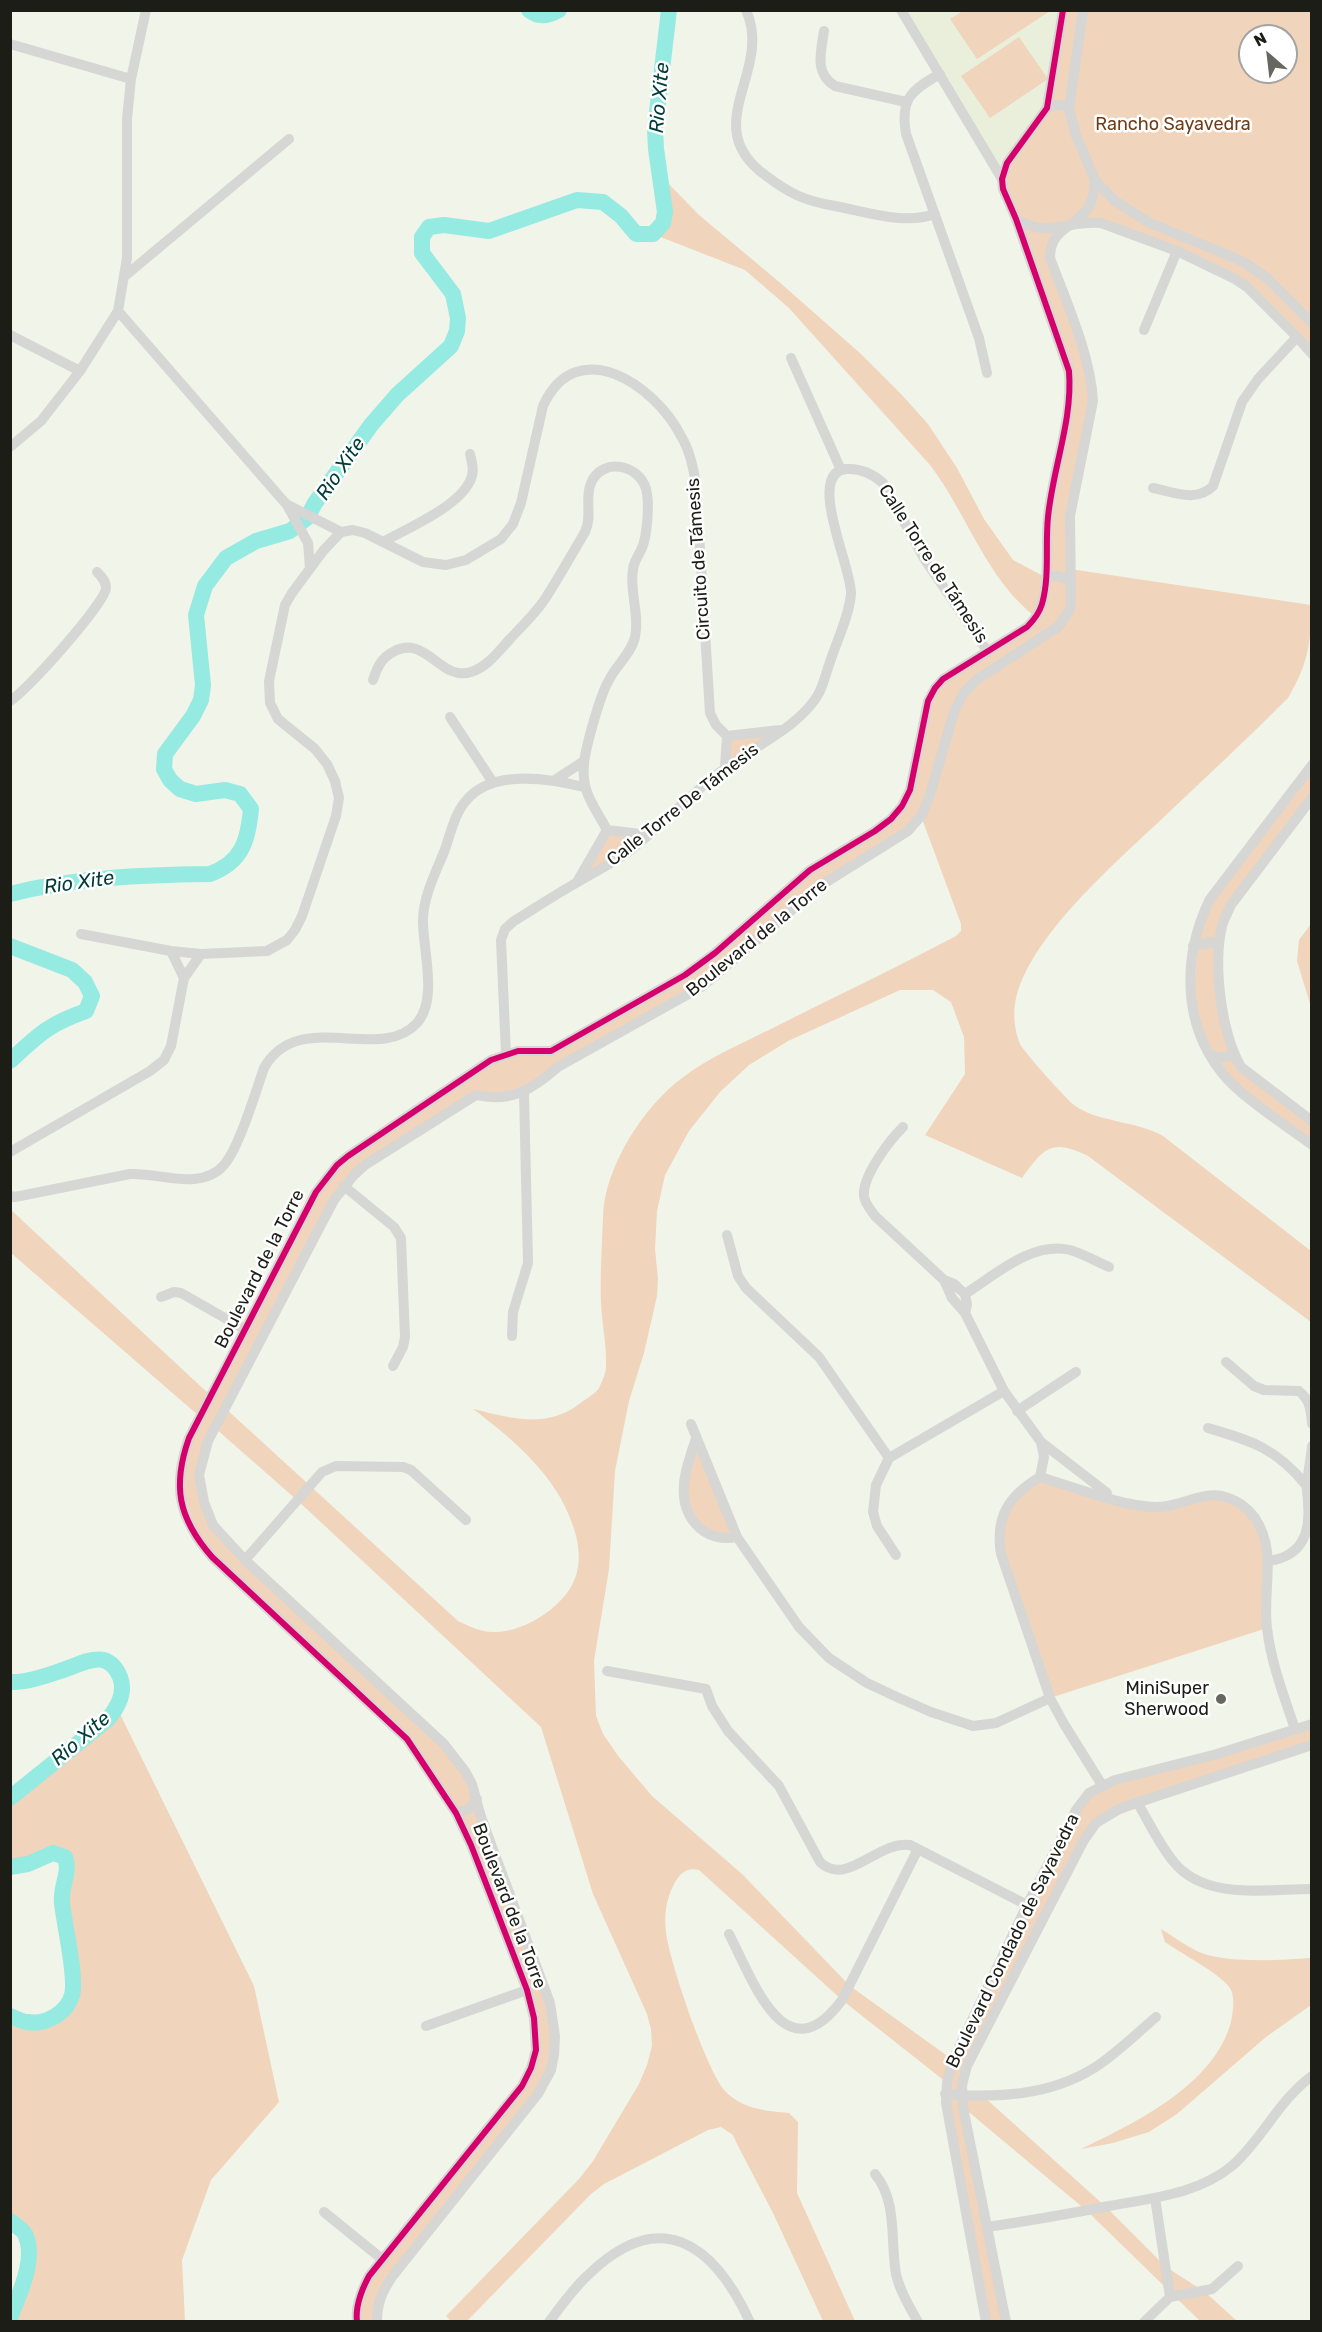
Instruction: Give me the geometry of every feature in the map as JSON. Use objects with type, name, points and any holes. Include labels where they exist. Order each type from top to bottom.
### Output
[{"type":"street","points":[[10,447],[41,421],[80,371],[118,311],[125,276],[128,240],[127,118],[131,79],[146,10]]},
{"type":"street","points":[[746,10],[753,34],[752,52],[735,122],[741,152],[751,165],[786,191],[814,202],[911,220],[934,214]]},
{"type":"street","points":[[901,10],[1002,179]]},
{"type":"street","points":[[1063,10],[1047,108],[1007,163],[1002,179],[1003,189],[1016,219],[1029,226],[1043,229],[1090,222],[1101,223],[1178,251],[1247,287],[1311,354]]},
{"type":"street","points":[[1083,10],[1069,108],[1075,133],[1095,180],[1115,201],[1150,223],[1242,261],[1267,278],[1311,323]]},
{"type":"street","points":[[824,31],[820,64],[827,81],[835,86],[906,102]]},
{"type":"street","points":[[10,44],[131,79]]},
{"type":"street","points":[[940,74],[923,84],[906,102],[903,118],[906,134],[979,338],[987,374]]},
{"type":"street","points":[[1047,108],[1062,104],[1069,108]]},
{"type":"street","points":[[125,276],[289,139]]},
{"type":"street","points":[[1067,225],[1089,207],[1095,180]]},
{"type":"street","name":"Boulevard de la Torre","points":[[357,2322],[356,2315],[362,2290],[382,2259],[522,2086],[531,2068],[536,2050],[534,2018],[527,1990],[471,1845],[456,1813],[407,1739],[212,1557],[200,1543],[188,1523],[181,1501],[179,1479],[182,1456],[189,1437],[316,1192],[338,1165],[491,1060],[525,1050],[551,1050],[685,975],[715,953],[810,870],[891,819],[902,806],[910,790],[928,701],[935,688],[943,680],[1027,627],[1037,617],[1042,604],[1046,578],[1048,518],[1071,396],[1069,371],[1016,219]]},
{"type":"street","name":"Boulevard de la Torre","points":[[377,2322],[377,2307],[382,2291],[538,2094],[551,2070],[554,2055],[555,2036],[550,2003],[465,1771],[444,1744],[245,1560],[213,1525],[204,1502],[199,1475],[202,1457],[208,1441],[334,1200],[365,1165],[476,1095],[487,1098],[524,1092],[542,1082],[558,1067],[703,986],[820,886],[908,831],[921,816],[929,798],[954,712],[963,694],[982,675],[1059,626],[1070,609],[1070,516],[1093,401],[1086,360],[1050,258],[1050,246],[1067,225]]},
{"type":"street","points":[[1144,330],[1178,251]]},
{"type":"street","name":"Circuito de Támesis","points":[[118,311],[287,505],[305,522],[341,532],[353,530],[423,562],[446,565],[466,560],[501,539],[513,524],[521,503],[543,406],[550,391],[562,378],[578,370],[597,369],[618,375],[653,400],[668,415],[691,457],[696,484],[710,713],[716,725],[727,736]]},
{"type":"street","points":[[10,335],[80,371]]},
{"type":"street","points":[[1153,488],[1194,496],[1205,494],[1213,486],[1242,402],[1258,379],[1297,337]]},
{"type":"street","points":[[725,768],[727,736],[784,729],[818,695],[849,608],[850,575],[828,497],[830,483],[841,470],[791,358]]},
{"type":"street","points":[[383,542],[446,506],[460,495],[471,481],[474,466],[470,454]]},
{"type":"street","points":[[373,680],[377,666],[385,657],[406,647],[417,648],[458,674],[470,673],[482,667],[493,658],[540,605],[585,532],[589,523],[588,494],[591,482],[598,473],[609,467],[620,466],[632,469],[641,477],[648,503],[643,546],[633,566],[635,638],[603,692],[584,761],[584,787],[607,830]]},
{"type":"street","name":"Calle Torre de Támesis","points":[[841,470],[863,470],[874,475],[882,483],[925,560],[988,652]]},
{"type":"street","points":[[305,522],[310,568]]},
{"type":"street","points":[[81,934],[171,951],[201,954],[267,951],[287,940],[302,916],[336,816],[339,798],[335,781],[327,764],[315,749],[278,719],[270,703],[269,681],[281,619],[292,593],[332,540],[341,532]]},
{"type":"street","points":[[10,701],[27,688],[104,595],[106,587],[97,572]]},
{"type":"street","points":[[1046,578],[1058,576],[1071,582]]},
{"type":"street","points":[[450,717],[492,781]]},
{"type":"street","name":"Calle Torre De Támesis","points":[[506,1054],[501,940],[505,929],[514,921],[625,854],[649,836],[725,768],[784,729]]},
{"type":"street","points":[[555,780],[584,761]]},
{"type":"street","points":[[1311,765],[1210,898],[1199,921],[1193,946],[1190,987],[1199,1031],[1210,1055],[1222,1073],[1237,1088],[1311,1145]]},
{"type":"street","points":[[10,1196],[130,1174],[146,1173],[186,1179],[208,1176],[225,1165],[232,1154],[264,1068],[271,1057],[282,1047],[308,1039],[378,1038],[398,1035],[416,1024],[425,1010],[428,993],[423,920],[425,899],[463,804],[475,790],[492,781],[555,780],[584,787]]},
{"type":"street","points":[[1311,798],[1231,905],[1222,924],[1219,945],[1221,998],[1234,1055],[1251,1076],[1311,1120]]},
{"type":"street","points":[[607,830],[649,836]]},
{"type":"street","points":[[576,883],[607,830]]},
{"type":"street","points":[[1193,946],[1202,942],[1219,945]]},
{"type":"street","points":[[171,951],[184,978]]},
{"type":"street","points":[[10,1152],[150,1071],[164,1060],[171,1046],[184,978],[201,954]]},
{"type":"street","points":[[551,1050],[558,1057],[558,1067]]},
{"type":"street","points":[[1210,1055],[1219,1058],[1234,1055]]},
{"type":"street","points":[[470,1076],[469,1087],[476,1095]]},
{"type":"street","points":[[512,1336],[513,1312],[528,1263],[524,1092]]},
{"type":"street","points":[[903,1127],[889,1143],[870,1174],[865,1184],[864,1196],[875,1216],[944,1280],[954,1284],[965,1293],[967,1305],[965,1313]]},
{"type":"street","points":[[344,1186],[394,1227],[401,1238],[405,1337],[403,1347],[393,1366]]},
{"type":"street","points":[[727,1235],[735,1268],[742,1282],[819,1357],[889,1458]]},
{"type":"street","points":[[965,1293],[1040,1250],[1054,1248],[1070,1250],[1109,1267]]},
{"type":"street","points":[[944,1280],[952,1298],[965,1313],[1004,1391],[1041,1442],[1113,1498]]},
{"type":"street","points":[[161,1298],[174,1292],[181,1293],[246,1330]]},
{"type":"street","points":[[1226,1362],[1254,1386],[1264,1390],[1299,1391],[1306,1397],[1310,1406],[1311,1424]]},
{"type":"street","points":[[1017,1411],[1076,1372]]},
{"type":"street","points":[[896,1555],[877,1526],[873,1512],[876,1485],[889,1458],[1004,1391]]},
{"type":"street","points":[[691,1424],[737,1537],[799,1627],[829,1658],[867,1683],[931,1712],[973,1726],[996,1723],[1050,1698]]},
{"type":"street","points":[[1208,1428],[1262,1446],[1287,1464],[1306,1485]]},
{"type":"street","points":[[696,1439],[684,1484],[687,1509],[693,1520],[706,1534],[726,1539],[737,1537]]},
{"type":"street","points":[[1041,1442],[1044,1457],[1040,1477],[1017,1494],[1007,1507],[1000,1521],[998,1539],[1001,1554],[1050,1698],[1102,1785]]},
{"type":"street","points":[[1269,1561],[1290,1556],[1302,1542],[1308,1522],[1306,1485],[1311,1446]]},
{"type":"street","points":[[245,1560],[322,1472],[336,1466],[403,1467],[411,1470],[466,1521]]},
{"type":"street","points":[[1040,1477],[1140,1505],[1157,1507],[1220,1496],[1236,1501],[1251,1512],[1262,1528],[1268,1544],[1267,1628],[1273,1661],[1294,1729]]},
{"type":"street","points":[[607,1671],[706,1689],[712,1706],[728,1731],[771,1774],[820,1862],[828,1869],[837,1872],[846,1869],[891,1846],[901,1844],[918,1849],[1027,1905]]},
{"type":"street","points":[[407,1739],[409,1731],[415,1725],[421,1724]]},
{"type":"street","name":"Boulevard Condado de Sayavedra","points":[[986,2322],[945,2094],[953,2060],[1027,1905],[1076,1810],[1082,1800],[1102,1785],[1115,1780],[1217,1754],[1311,1725]]},
{"type":"street","name":"Boulevard Condado de Sayavedra","points":[[1006,2322],[962,2096],[964,2076],[967,2066],[1084,1840],[1096,1822],[1110,1813],[1221,1774],[1311,1746]]},
{"type":"street","points":[[1217,1754],[1224,1764],[1221,1774]]},
{"type":"street","points":[[456,1813],[469,1809],[477,1799]]},
{"type":"street","points":[[1137,1802],[1174,1863],[1188,1876],[1204,1885],[1221,1889],[1311,1889]]},
{"type":"street","points":[[1076,1810],[1083,1822],[1096,1822]]},
{"type":"street","points":[[729,1934],[767,2007],[777,2019],[791,2027],[805,2029],[818,2025],[830,2017],[842,2000],[918,1849]]},
{"type":"street","points":[[426,2026],[527,1990]]},
{"type":"street","points":[[945,2094],[1020,2095],[1066,2081],[1096,2067],[1156,2017]]},
{"type":"street","points":[[987,2227],[1155,2198],[1197,2187],[1232,2165],[1291,2094],[1311,2076]]},
{"type":"street","points":[[875,2174],[885,2186],[889,2200],[899,2286],[918,2322]]},
{"type":"street","points":[[1155,2198],[1170,2297]]},
{"type":"street","points":[[324,2212],[382,2259]]},
{"type":"street","points":[[549,2322],[585,2277],[600,2264],[640,2240],[660,2237],[677,2239],[697,2249],[734,2288],[750,2322]]},
{"type":"street","points":[[1144,2322],[1170,2297],[1212,2289],[1238,2266]]},
{"type":"shaded area","points":[[900,11],[1062,11],[1047,108],[1002,178]]},
{"type":"green space","points":[[963,11],[1050,11],[977,59],[950,19]]},
{"type":"green space","name":"Rancho Sayavedra","points":[[1063,11],[1311,11],[1311,354],[1247,287],[1101,223],[1067,225],[1050,246],[1092,385],[1070,516],[1070,569],[1311,605],[1311,618],[1304,664],[1288,698],[1124,854],[1055,927],[1036,953],[1022,979],[1014,1014],[1020,1044],[1074,1105],[1094,1115],[1141,1127],[1163,1136],[1311,1251],[1311,1322],[1088,1156],[1065,1148],[1049,1149],[1036,1159],[1022,1178],[925,1135],[965,1074],[964,1037],[951,1002],[933,990],[900,990],[788,1041],[749,1065],[720,1092],[689,1131],[665,1175],[657,1211],[655,1249],[657,1296],[644,1353],[629,1401],[615,1471],[609,1569],[594,1661],[596,1716],[603,1734],[619,1757],[652,1796],[742,1874],[850,1986],[953,2060],[1089,1793],[1311,1725],[1311,1745],[1096,1823],[967,2066],[962,2095],[983,2096],[1106,2207],[1166,2267],[1205,2292],[1237,2321],[1200,2321],[1087,2211],[964,2108],[1006,2321],[986,2321],[946,2082],[842,2000],[699,1870],[691,1869],[684,1872],[674,1884],[667,1901],[665,1919],[674,1966],[699,2040],[717,2080],[732,2097],[739,2102],[763,2110],[789,2113],[798,2122],[797,2193],[855,2321],[823,2321],[773,2213],[733,2135],[721,2127],[708,2130],[604,2184],[591,2194],[467,2321],[451,2321],[446,2316],[579,2179],[593,2161],[639,2084],[652,2046],[651,2029],[647,2014],[593,1894],[541,1727],[297,1500],[215,1428],[199,1475],[213,1525],[465,1771],[550,2003],[551,2070],[392,2277],[377,2321],[357,2321],[362,2290],[531,2069],[534,2018],[471,1845],[407,1739],[200,1543],[179,1479],[199,1416],[11,1253],[10,1209],[210,1395],[327,1177],[491,1060],[551,1050],[685,975],[810,870],[902,806],[935,688],[1036,617],[1004,585],[930,465],[789,308],[745,270],[653,234],[663,223],[665,212],[660,175],[699,215],[861,354],[902,395],[928,424],[957,468],[984,519],[1013,560],[1045,577],[1048,518],[1071,396],[1003,179],[1047,108]],"holes":[[[921,816],[961,924],[961,931],[956,936],[692,1070],[667,1090],[653,1105],[628,1140],[610,1179],[605,1198],[601,1292],[606,1367],[599,1388],[569,1411],[542,1419],[515,1418],[473,1409],[504,1433],[545,1475],[566,1508],[575,1531],[579,1561],[573,1584],[556,1605],[532,1622],[506,1631],[488,1632],[458,1621],[225,1408],[353,1175],[476,1096],[524,1093],[716,976],[837,875]]]},
{"type":"green space","points":[[1019,37],[1048,79],[990,118],[961,76]]},
{"type":"green space","points":[[784,729],[725,767],[727,736]]},
{"type":"green space","points":[[1311,765],[1311,798],[1231,905],[1218,967],[1234,1055],[1311,1121],[1311,1145],[1222,1073],[1193,1009],[1199,921]]},
{"type":"green space","points":[[607,830],[649,835],[576,883]]},
{"type":"green space","points":[[1311,924],[1311,1007],[1297,961],[1299,940]]},
{"type":"green space","points":[[696,1439],[737,1537],[706,1534],[684,1496]]},
{"type":"green space","points":[[1040,1477],[1140,1505],[1200,1498],[1236,1501],[1262,1528],[1267,1628],[1050,1698],[1001,1554],[1007,1507]]},
{"type":"green space","points":[[117,1708],[254,1986],[279,2102],[211,2180],[182,2260],[185,2321],[11,2321],[29,2256],[24,2234],[11,2221],[11,2016],[28,2022],[49,2020],[66,2007],[73,1987],[72,1964],[62,1903],[67,1863],[65,1857],[53,1853],[28,1864],[11,1867],[11,1798],[108,1719]]},
{"type":"green space","points":[[1161,1929],[1197,1951],[1222,1958],[1285,1960],[1311,1958],[1311,2005],[1266,2037],[1177,2114],[1149,2132],[1113,2143],[1081,2149],[1148,2114],[1190,2083],[1208,2065],[1222,2044],[1231,2022],[1233,1998],[1231,1990],[1221,1978],[1165,1942]]},
{"type":"waterway","name":"Rio Xite","points":[[529,10],[544,15],[559,10]]},
{"type":"waterway","name":"Rio Xite","points":[[10,894],[85,880],[210,874],[221,869],[236,857],[248,831],[251,809],[240,794],[225,790],[196,794],[180,789],[170,780],[164,769],[165,754],[193,716],[201,700],[203,685],[196,615],[205,586],[226,558],[256,541],[290,531],[307,518],[315,503],[371,425],[397,395],[451,346],[457,331],[458,318],[453,294],[422,253],[422,237],[429,227],[444,225],[489,231],[577,200],[603,202],[621,216],[636,234],[653,234],[663,223],[665,212],[655,129],[669,10]]},
{"type":"waterway","name":"Rio Xite","points":[[10,946],[72,970],[85,982],[92,996],[86,1011],[63,1020],[45,1031],[10,1061]]},
{"type":"waterway","name":"Rio Xite","points":[[10,1682],[35,1679],[86,1662],[101,1660],[115,1668],[122,1683],[118,1704],[108,1719],[10,1798]]},
{"type":"waterway","name":"Rio Xite","points":[[10,1867],[28,1864],[53,1853],[65,1857],[67,1869],[62,1903],[72,1964],[73,1987],[66,2007],[49,2020],[26,2022],[10,2016]]},
{"type":"waterway","name":"Rio Xite","points":[[10,2221],[25,2234],[29,2254],[22,2287],[10,2318]]},
{"type":"cycle path","points":[[357,2322],[360,2298],[369,2276],[522,2086],[531,2068],[536,2050],[534,2018],[527,1990],[471,1845],[456,1813],[407,1739],[212,1557],[192,1529],[181,1501],[180,1486],[189,1438],[316,1192],[337,1165],[491,1060],[518,1051],[551,1051],[685,975],[715,953],[810,870],[891,819],[902,806],[910,790],[928,701],[935,688],[943,679],[1027,627],[1038,614],[1046,583],[1048,517],[1068,407],[1069,371],[1016,219],[1003,189],[1002,179],[1007,163],[1047,108],[1063,10]]},
{"type":"place","name":"MiniSuper Sherwood","points":[[1221,1699]]}]
